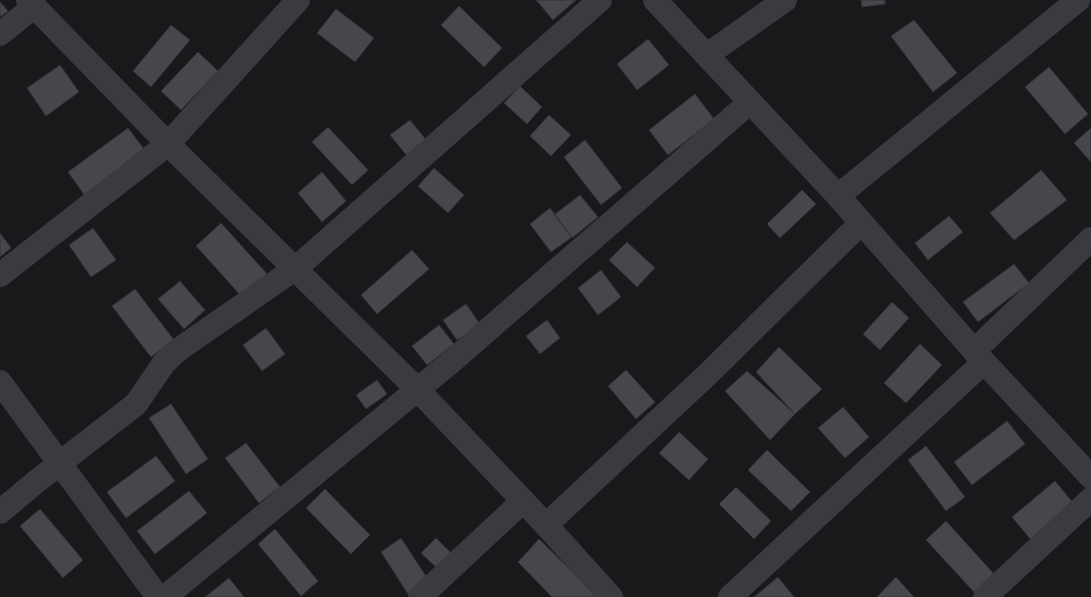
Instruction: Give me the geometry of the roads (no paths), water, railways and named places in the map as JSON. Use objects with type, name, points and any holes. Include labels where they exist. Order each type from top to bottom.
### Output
[{"type":"street","points":[[0,275],[168,144],[298,0]]},
{"type":"street","points":[[0,512],[136,404],[164,363],[178,350],[296,268],[600,0]]},
{"type":"street","points":[[655,0],[749,103],[838,196],[980,356],[1091,477]]},
{"type":"street","points":[[707,55],[785,0]]},
{"type":"street","points":[[838,196],[1078,0]]},
{"type":"street","points":[[0,34],[31,3],[168,144],[418,390],[546,524],[611,597]]},
{"type":"street","points":[[165,597],[418,390],[749,103]]},
{"type":"street","points":[[546,524],[708,374],[861,223]]},
{"type":"street","points":[[730,597],[980,356],[1091,239]]},
{"type":"street","points":[[0,382],[158,597]]},
{"type":"street","points":[[985,597],[1091,499]]},
{"type":"street","points":[[420,597],[523,501]]}]
